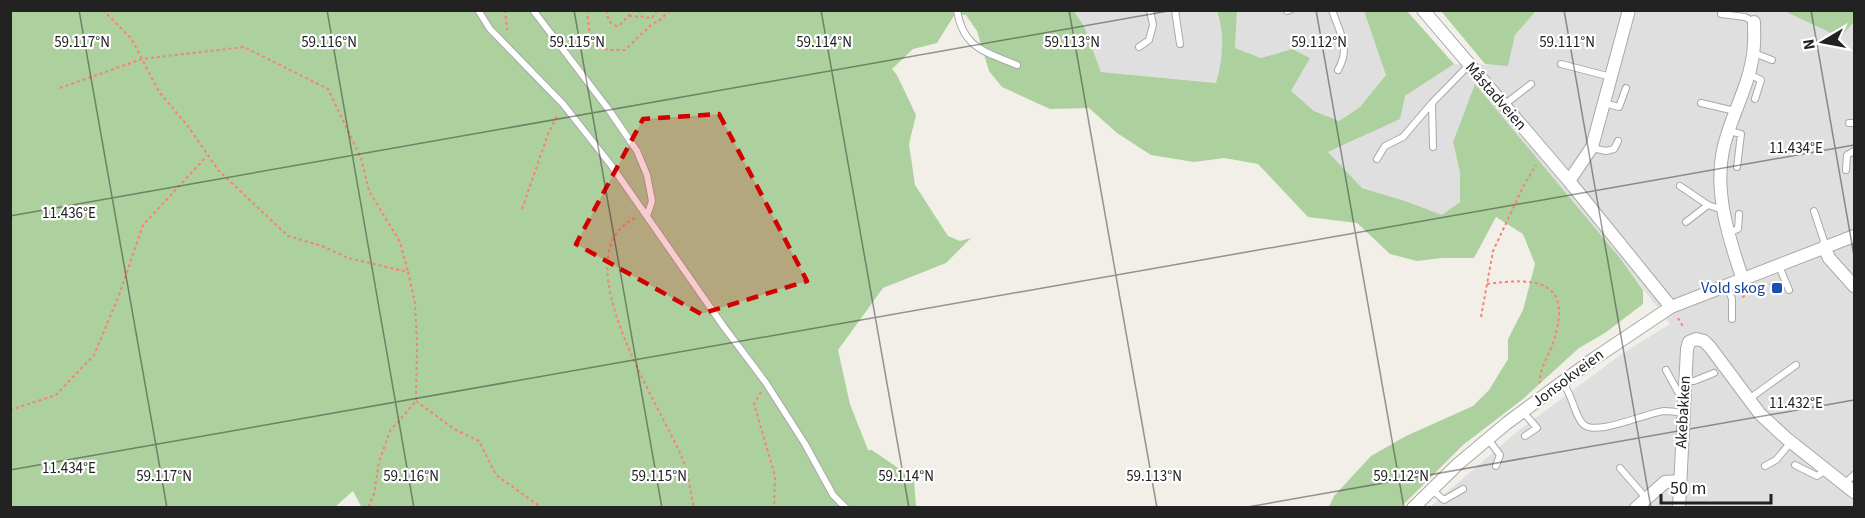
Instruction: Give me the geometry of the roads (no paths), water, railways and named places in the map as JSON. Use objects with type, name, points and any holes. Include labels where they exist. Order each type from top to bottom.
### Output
[{"type":"street","name":"Måstadveien","points":[[1423,10],[1569,181],[1676,313]]},
{"type":"street","points":[[1569,181],[1592,147],[1629,10]]},
{"type":"street","points":[[1743,280],[1728,233],[1721,172],[1723,150],[1754,53],[1754,22]]},
{"type":"street","name":"Jonsokveien","points":[[1413,507],[1488,439],[1619,341],[1727,286],[1782,271],[1825,247],[1854,236]]},
{"type":"street","points":[[1825,247],[1829,258],[1854,286]]},
{"type":"street","name":"Akebakken","points":[[1679,507],[1689,342],[1696,339],[1704,341],[1749,399]]},
{"type":"street","points":[[1749,399],[1760,414],[1849,488]]},
{"type":"street","points":[[1636,507],[1665,482],[1680,481]]},
{"type":"lane","points":[[478,10],[496,35],[563,104],[611,165],[766,383],[805,444],[833,495],[846,507]]},
{"type":"lane","points":[[533,10],[609,110],[637,151],[647,175],[652,201],[647,216]]},
{"type":"lane","points":[[957,10],[959,25],[970,43],[1017,65]]},
{"type":"lane","points":[[1139,47],[1149,40],[1153,25],[1150,10]]},
{"type":"lane","points":[[1175,10],[1180,44]]},
{"type":"lane","points":[[1332,10],[1345,44],[1345,58],[1338,70]]},
{"type":"lane","points":[[1720,14],[1745,17],[1754,22]]},
{"type":"lane","points":[[1754,53],[1772,60]]},
{"type":"lane","points":[[1561,64],[1612,77]]},
{"type":"lane","points":[[1377,159],[1385,147],[1403,137],[1432,103],[1470,65]]},
{"type":"lane","points":[[1749,73],[1761,80],[1755,99]]},
{"type":"lane","points":[[1504,105],[1531,84]]},
{"type":"lane","points":[[1604,103],[1619,107],[1626,88]]},
{"type":"lane","points":[[1432,103],[1433,147]]},
{"type":"lane","points":[[1701,103],[1735,111]]},
{"type":"lane","points":[[1729,130],[1741,134],[1737,167]]},
{"type":"lane","points":[[1592,147],[1606,151],[1614,149],[1618,141]]},
{"type":"lane","points":[[1846,170],[1847,155],[1854,151]]},
{"type":"lane","points":[[1680,186],[1708,205],[1724,210]]},
{"type":"lane","points":[[1686,222],[1708,205]]},
{"type":"lane","points":[[1814,211],[1825,247]]},
{"type":"lane","points":[[1728,233],[1738,229],[1739,214]]},
{"type":"lane","points":[[1782,271],[1789,290]]},
{"type":"lane","points":[[1727,286],[1732,299],[1732,319]]},
{"type":"lane","points":[[1749,399],[1796,365]]},
{"type":"lane","points":[[1666,370],[1678,392],[1684,398]]},
{"type":"lane","points":[[1685,381],[1694,381],[1714,373]]},
{"type":"lane","points":[[1562,382],[1570,394],[1581,422],[1585,427],[1592,429],[1665,411],[1683,413]]},
{"type":"lane","points":[[1523,412],[1537,428],[1525,436]]},
{"type":"lane","points":[[1488,439],[1500,455],[1496,466]]},
{"type":"lane","points":[[1765,466],[1776,460],[1792,442]]},
{"type":"lane","points":[[1795,465],[1817,476],[1827,470]]},
{"type":"lane","points":[[1620,468],[1646,498]]},
{"type":"lane","points":[[1849,488],[1854,475]]},
{"type":"lane","points":[[1432,489],[1444,500]]},
{"type":"lane","points":[[1440,507],[1444,500],[1463,489]]},
{"type":"place","name":"Vold skog","points":[[1777,288]]}]
